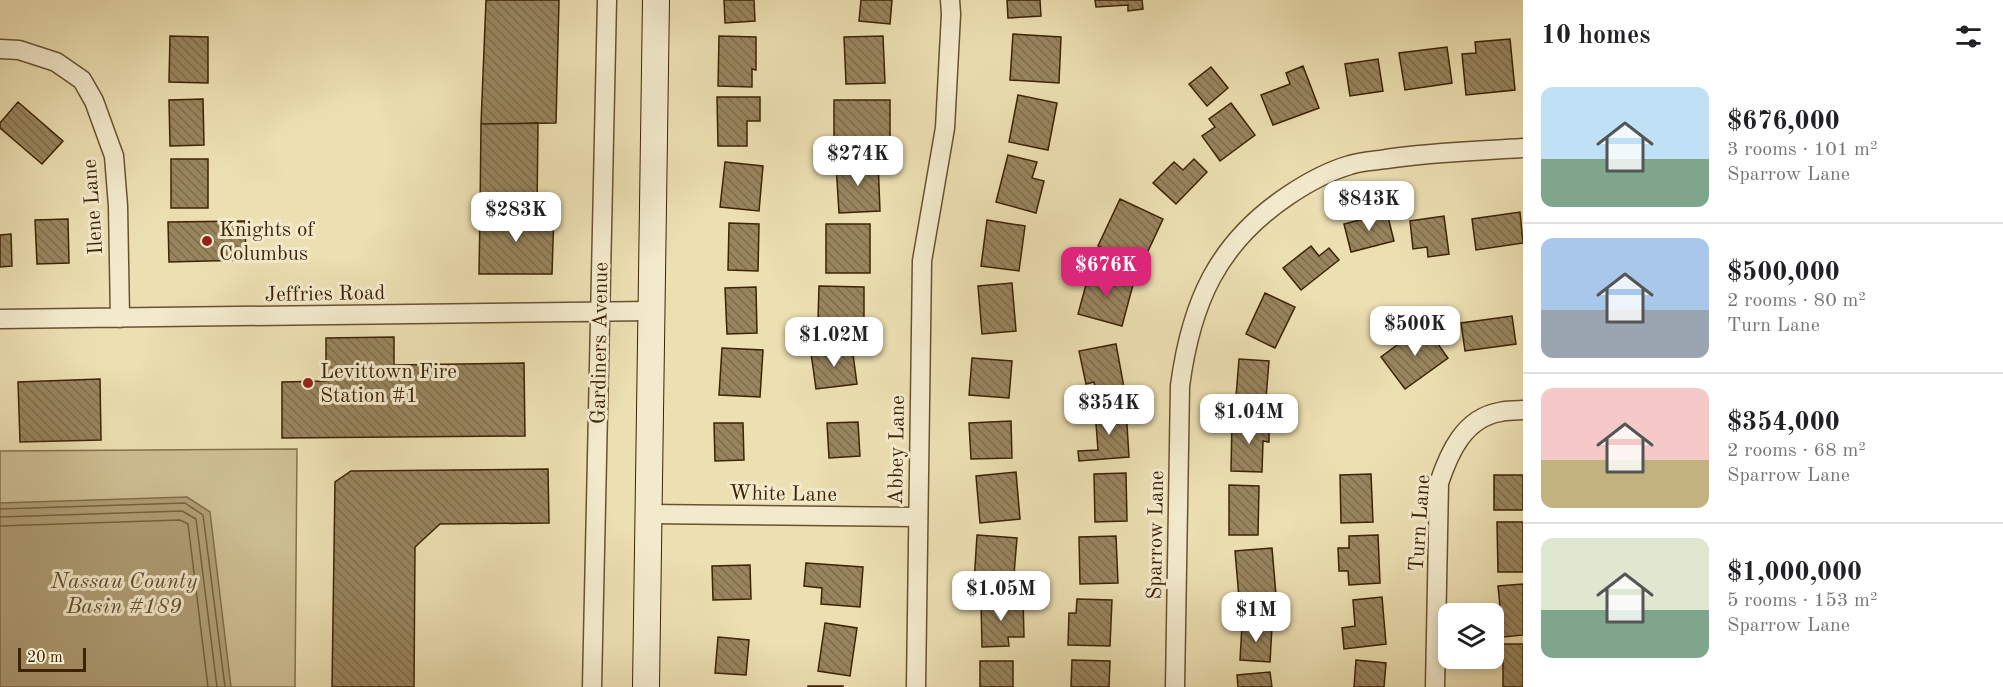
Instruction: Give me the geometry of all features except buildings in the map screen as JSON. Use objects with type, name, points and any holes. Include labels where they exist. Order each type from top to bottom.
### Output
[{"type":"main road","points":[[646,687],[656,0]]},
{"type":"street","name":"Gardiners Avenue","points":[[592,687],[607,0]]},
{"type":"street","name":"Abbey Lane","points":[[916,687],[922,261],[945,128],[950,0]]},
{"type":"street","name":"Ilene Lane","points":[[0,49],[19,50],[56,62],[82,80],[94,101],[114,156],[118,206],[120,318]]},
{"type":"street","name":"Sparrow Lane","points":[[1175,687],[1180,386],[1185,347],[1194,316],[1216,267],[1238,237],[1268,209],[1304,185],[1350,165],[1413,155],[1523,148]]},
{"type":"street","name":"Jeffries Road","points":[[0,319],[651,311]]},
{"type":"street","name":"Turn Lane","points":[[1435,687],[1439,483],[1447,460],[1460,437],[1478,420],[1498,412],[1523,410]]},
{"type":"street","name":"White Lane","points":[[649,514],[917,517]]},
{"type":"shaded area","points":[[297,449],[295,687],[0,687],[0,451]]},
{"type":"water","name":"Nassau County Basin #189","points":[[187,497],[210,512],[231,687],[0,687],[0,503]]},
{"type":"place","name":"Knights of Columbus","points":[[207,241]]},
{"type":"place","name":"Levittown Fire Station #1","points":[[308,383]]}]
